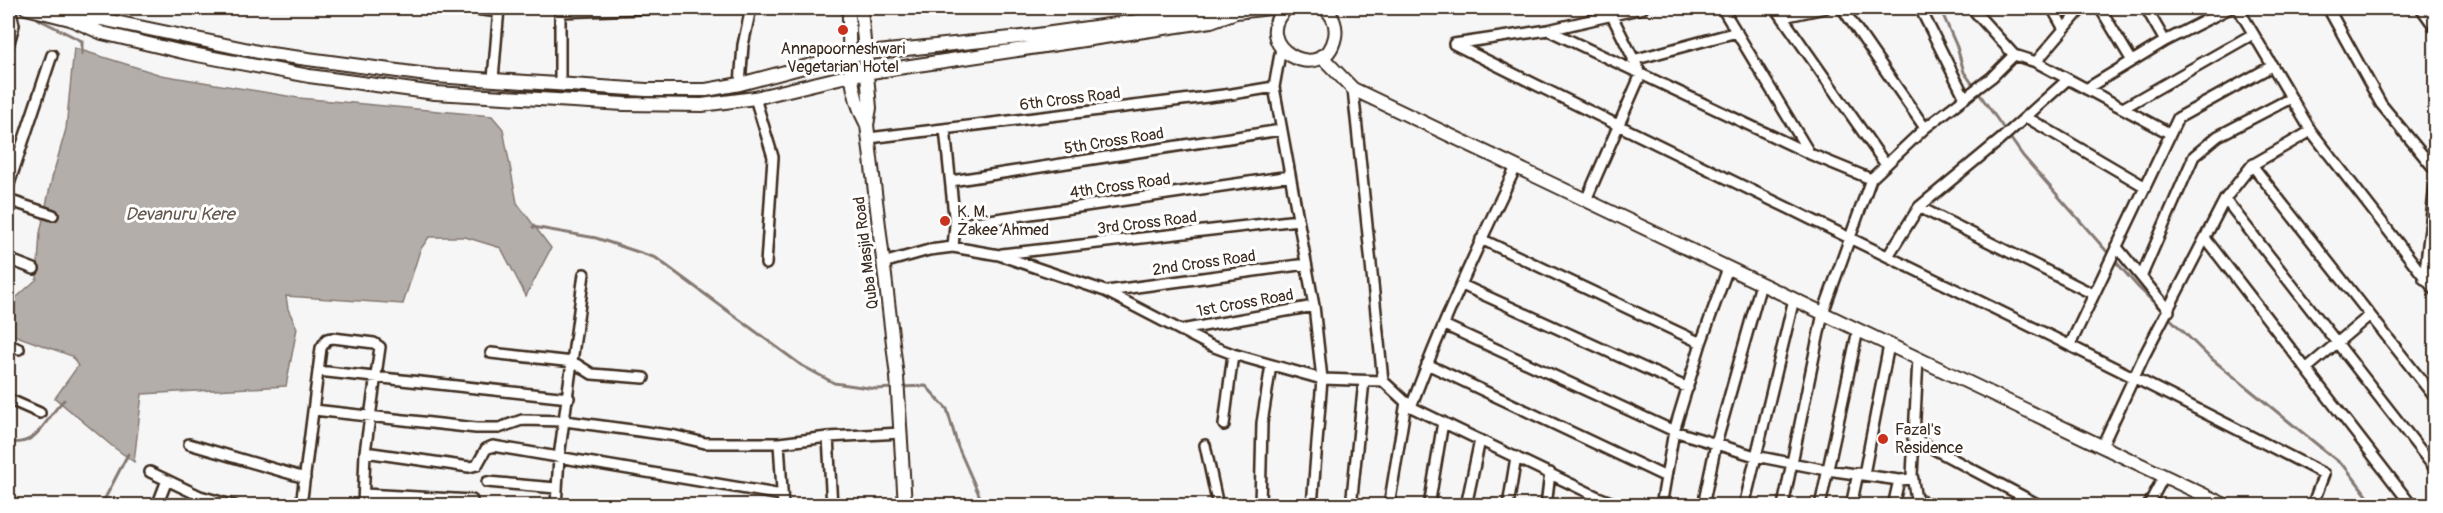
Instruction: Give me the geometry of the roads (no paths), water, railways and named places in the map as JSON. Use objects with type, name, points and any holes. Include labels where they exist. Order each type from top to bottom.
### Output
[{"type":"street","points":[[8,46],[14,25],[10,8]]},
{"type":"street","points":[[26,8],[70,19],[102,33],[187,53],[309,76],[435,93],[624,104],[702,105],[755,98],[851,75],[1210,21],[1236,12]]},
{"type":"street","points":[[466,8],[499,10],[493,79]]},
{"type":"street","points":[[560,85],[560,10],[665,8]]},
{"type":"street","points":[[740,84],[743,45],[751,8]]},
{"type":"street","name":"Quba Masjid Road","points":[[849,8],[851,75],[858,109],[867,125]]},
{"type":"street","name":"Quba Masjid Road","points":[[861,8],[870,108],[867,125],[897,377],[901,433]]},
{"type":"street","points":[[70,19],[101,19],[274,55],[435,76],[646,90],[706,90],[740,84],[849,55],[1030,36],[1210,11],[1236,12],[1265,8]]},
{"type":"street","points":[[1287,8],[1277,20],[1275,29],[1281,48],[1274,87],[1314,306],[1322,380],[1312,506]]},
{"type":"street","points":[[1281,48],[1295,59],[1304,61],[1321,56],[1333,43],[1336,34],[1332,16],[1324,8]]},
{"type":"street","points":[[1643,8],[1610,11],[1548,30],[1454,44],[2135,376],[2324,474],[2312,506]]},
{"type":"street","points":[[1722,8],[1810,154]]},
{"type":"street","points":[[1776,8],[1886,165]]},
{"type":"street","points":[[1784,17],[1824,8]]},
{"type":"street","points":[[1842,8],[1925,128]]},
{"type":"street","points":[[1920,8],[1965,98]]},
{"type":"street","points":[[1975,8],[1976,13],[2014,55],[2036,62],[2169,133]]},
{"type":"street","points":[[2052,8],[2064,29]]},
{"type":"street","points":[[2036,62],[2082,8]]},
{"type":"street","points":[[2100,8],[2132,62]]},
{"type":"street","points":[[2146,8],[2165,41]]},
{"type":"street","points":[[2086,88],[2165,41],[2230,8]]},
{"type":"street","points":[[2238,8],[2311,131],[2436,292]]},
{"type":"street","points":[[2328,8],[2381,104],[2436,171]]},
{"type":"street","points":[[2421,8],[2436,29]]},
{"type":"street","points":[[1610,11],[1641,74]]},
{"type":"street","points":[[1548,30],[1810,154],[1871,179]]},
{"type":"street","points":[[1633,60],[1737,32]]},
{"type":"street","points":[[2122,108],[2253,34]]},
{"type":"street","points":[[8,188],[52,55]]},
{"type":"street","points":[[1783,506],[1790,462],[1823,313],[1871,179],[1925,128],[1992,77],[2014,55]]},
{"type":"street","points":[[1321,56],[1353,89],[2227,506]]},
{"type":"street","points":[[2070,345],[2178,118],[2272,66]]},
{"type":"street","points":[[1586,200],[1641,74]]},
{"type":"street","points":[[1888,256],[1919,207],[2000,140],[2067,80]]},
{"type":"street","name":"6th Cross Road","points":[[869,138],[1220,96],[1274,87]]},
{"type":"street","points":[[1353,89],[1383,381],[1409,405],[1550,473],[1597,501],[1621,506]]},
{"type":"street","points":[[755,98],[772,157],[766,264]]},
{"type":"street","points":[[2142,275],[2194,156],[2218,136],[2291,98]]},
{"type":"street","points":[[2026,117],[2144,186]]},
{"type":"street","points":[[945,129],[955,225],[953,247]]},
{"type":"street","name":"5th Cross Road","points":[[951,181],[1281,130]]},
{"type":"street","points":[[2102,446],[2225,199],[2252,165],[2311,131]]},
{"type":"street","points":[[2252,165],[2436,399]]},
{"type":"street","points":[[1389,506],[1409,405],[1481,239],[1516,167]]},
{"type":"street","name":"4th Cross Road","points":[[955,225],[1290,176]]},
{"type":"street","points":[[2424,279],[2436,177]]},
{"type":"street","points":[[2225,199],[2436,470]]},
{"type":"street","points":[[8,200],[53,215]]},
{"type":"street","points":[[1919,207],[2093,294]]},
{"type":"street","name":"3rd Cross Road","points":[[999,255],[1298,220]]},
{"type":"street","points":[[2205,238],[2412,506]]},
{"type":"street","points":[[1481,239],[1701,343]]},
{"type":"street","points":[[884,262],[929,250],[953,247],[999,255],[1105,291],[1233,354],[1322,380],[1383,381]]},
{"type":"street","points":[[2115,248],[2142,275],[2168,312]]},
{"type":"street","points":[[8,259],[34,269]]},
{"type":"street","name":"2nd Cross Road","points":[[1105,291],[1306,264]]},
{"type":"street","points":[[1661,506],[1674,431],[1701,343],[1728,268]]},
{"type":"street","points":[[556,506],[559,457],[569,398],[584,274]]},
{"type":"street","points":[[1703,506],[1716,444],[1761,284]]},
{"type":"street","points":[[1461,285],[1688,388]]},
{"type":"street","points":[[1744,506],[1794,299]]},
{"type":"street","name":"1st Cross Road","points":[[1181,330],[1314,306]]},
{"type":"street","points":[[2306,369],[2370,315]]},
{"type":"street","points":[[1444,325],[1674,431],[1755,456],[1827,470],[1899,480],[1913,479]]},
{"type":"street","points":[[1820,506],[1858,330]]},
{"type":"street","points":[[301,506],[321,348],[327,339],[333,338],[374,343],[380,347],[365,452],[363,506]]},
{"type":"street","points":[[8,344],[19,349]]},
{"type":"street","points":[[1851,506],[1861,473],[1889,345]]},
{"type":"street","points":[[491,353],[573,362],[592,374],[644,378]]},
{"type":"street","points":[[1224,425],[1233,354]]},
{"type":"street","points":[[1918,358],[1913,479],[1917,502],[1932,506]]},
{"type":"street","points":[[1427,364],[1666,477]]},
{"type":"street","points":[[1260,506],[1262,423],[1271,365]]},
{"type":"street","points":[[318,371],[569,398]]},
{"type":"street","points":[[1351,506],[1364,381]]},
{"type":"street","points":[[8,399],[40,413]]},
{"type":"street","points":[[314,410],[488,428],[499,428],[522,420],[565,421],[676,436],[705,443],[779,443],[828,437],[901,433],[906,506]]},
{"type":"street","points":[[1429,506],[1443,422]]},
{"type":"street","points":[[828,437],[832,506]]},
{"type":"street","points":[[1913,438],[2041,506]]},
{"type":"street","points":[[1466,506],[1480,440]]},
{"type":"street","points":[[779,443],[783,506]]},
{"type":"street","points":[[189,444],[305,478]]},
{"type":"street","points":[[1205,445],[1218,506]]},
{"type":"street","points":[[365,452],[469,467],[477,465],[486,449],[493,446],[782,495]]},
{"type":"street","points":[[1508,506],[1516,457]]},
{"type":"street","points":[[150,472],[200,496],[236,506]]},
{"type":"street","points":[[1546,506],[1550,473]]},
{"type":"street","points":[[2148,506],[2164,476]]},
{"type":"street","points":[[157,506],[166,480]]},
{"type":"street","points":[[1893,506],[1899,480]]},
{"type":"street","points":[[487,482],[556,488]]},
{"type":"street","points":[[364,494],[472,500]]},
{"type":"water","name":"Devanuru Kere","points":[[74,48],[161,75],[299,98],[492,116],[503,129],[517,203],[551,248],[526,296],[501,248],[465,237],[429,237],[420,250],[403,304],[286,296],[288,309],[297,328],[286,386],[142,394],[134,462],[55,398],[78,366],[72,356],[8,333],[8,305],[37,279],[40,233],[66,129]]},
{"type":"waterway","points":[[1940,8],[1957,47],[1964,72],[2023,156],[2138,287],[2207,355],[2346,468],[2375,506]]},
{"type":"waterway","points":[[38,13],[38,19],[82,41],[82,54]]},
{"type":"waterway","points":[[533,227],[596,238],[656,258],[801,365],[834,383],[876,389],[893,388]]},
{"type":"waterway","points":[[900,387],[926,386],[947,409],[958,447],[984,506]]},
{"type":"waterway","points":[[8,442],[27,440],[34,436],[64,400]]},
{"type":"waterway","points":[[101,506],[128,454]]},
{"type":"place","name":"Annapoorneshwari Vegetarian Hotel","points":[[843,30]]},
{"type":"place","name":"K. M. Zakee Ahmed","points":[[945,221]]},
{"type":"place","name":"Fazal's Residence","points":[[1883,439]]}]
